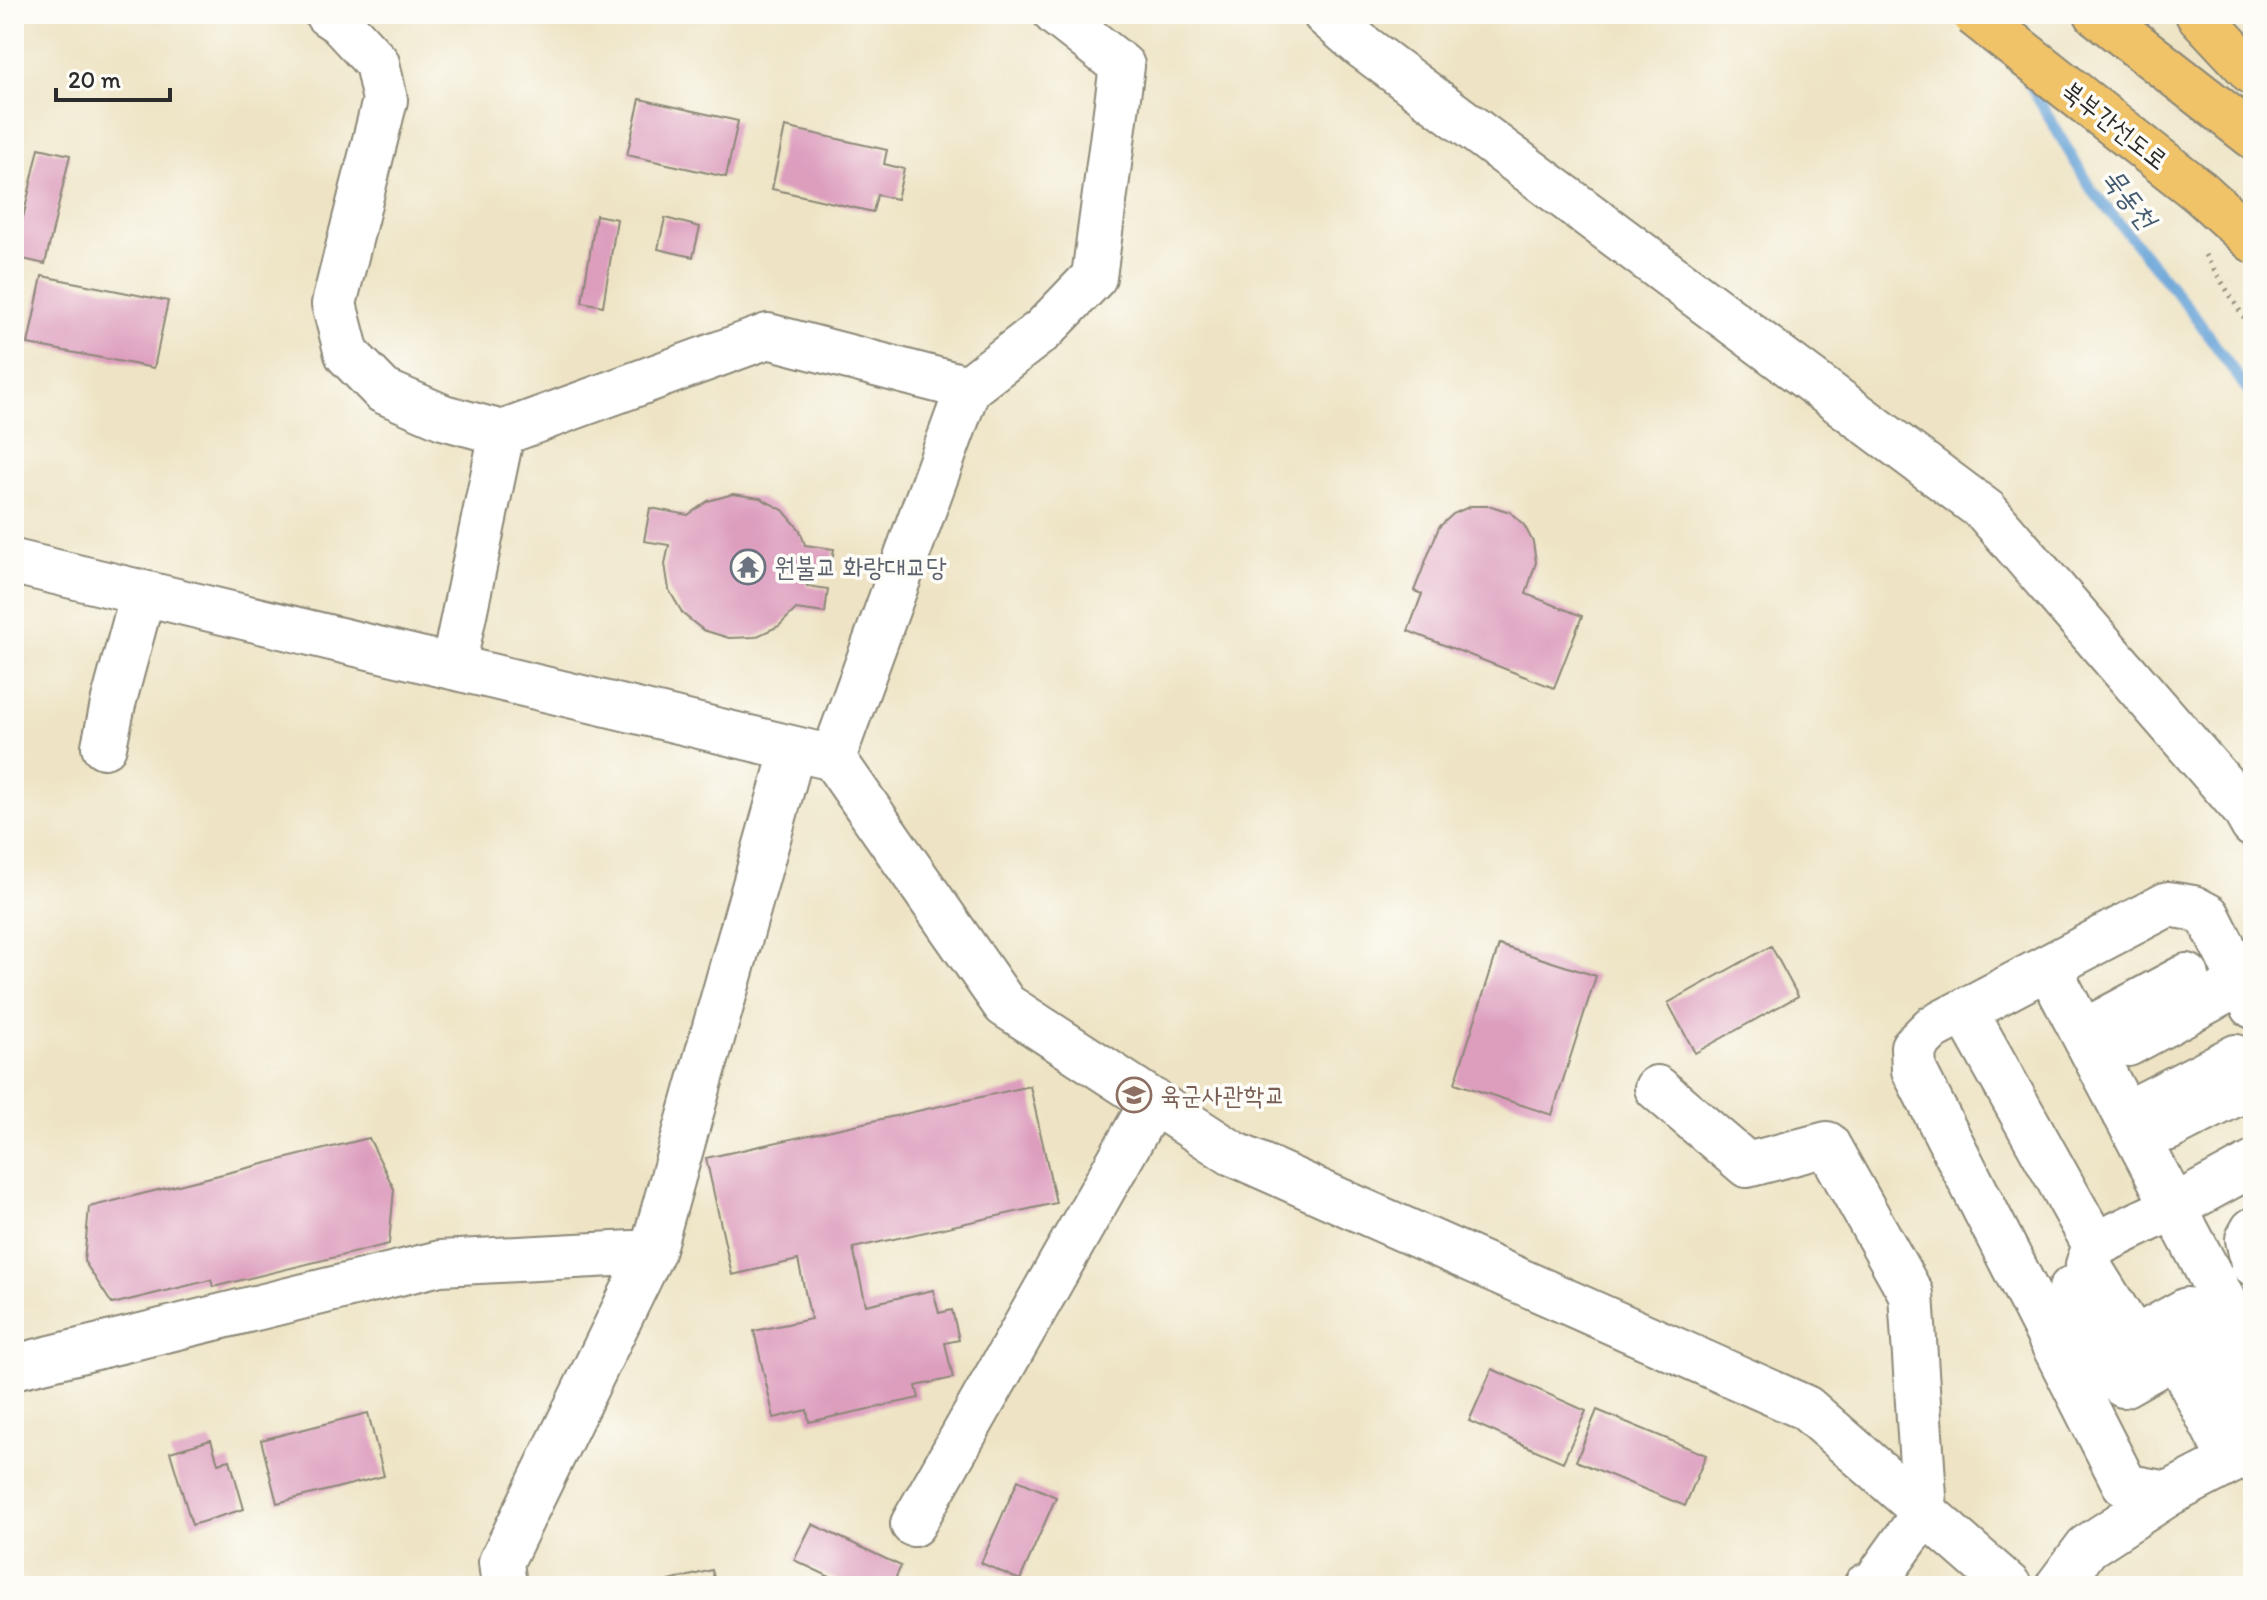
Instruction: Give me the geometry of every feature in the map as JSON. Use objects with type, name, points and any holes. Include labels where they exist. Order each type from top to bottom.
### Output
[{"type":"highway","name":"북부간선도로","points":[[1974,14],[2200,192],[2253,240]]},
{"type":"highway","points":[[2198,14],[2253,73]]},
{"type":"highway","points":[[2108,22],[2253,136]]},
{"type":"street","points":[[327,14],[339,22],[377,63],[385,100],[334,304],[347,354],[383,391],[443,417],[502,433],[768,336],[968,388]]},
{"type":"street","points":[[504,1586],[501,1562],[652,1252],[813,753],[968,388],[1043,330],[1094,277],[1122,66],[1056,14]]},
{"type":"street","points":[[1325,14],[1362,46],[1986,511],[2244,809],[2253,825]]},
{"type":"street","points":[[453,667],[502,433]]},
{"type":"street","points":[[14,562],[813,753],[1005,1005],[1232,1153],[1806,1408],[2009,1586]]},
{"type":"street","points":[[104,746],[143,593]]},
{"type":"street","points":[[2167,1129],[2202,1080],[2247,994],[2208,916],[2193,908],[2168,904],[1932,1028],[1913,1047],[1914,1070],[2124,1483],[2134,1488],[2168,1494]]},
{"type":"street","points":[[2048,967],[2252,1352]]},
{"type":"street","points":[[2083,1032],[2168,976]]},
{"type":"street","points":[[1965,1011],[2134,1339],[2187,1310],[2253,1423]]},
{"type":"street","points":[[2125,1114],[2202,1080]]},
{"type":"street","points":[[2058,1586],[2087,1547],[2168,1494],[2242,1456],[2176,1355],[2123,1385],[2067,1281],[2092,1255],[2174,1207],[2202,1080]]},
{"type":"street","points":[[1657,1088],[1747,1165],[1827,1144],[1911,1294],[1925,1512],[1873,1585],[1866,1586]]},
{"type":"street","points":[[913,1524],[1153,1101]]},
{"type":"street","points":[[2253,1230],[2248,1239],[2253,1263]]},
{"type":"street","points":[[14,1367],[440,1263],[652,1252]]},
{"type":"building","points":[[640,99],[738,121],[726,177],[627,155]]},
{"type":"building","points":[[785,127],[887,150],[884,164],[904,169],[897,199],[877,195],[873,212],[772,189]]},
{"type":"building","points":[[39,148],[70,155],[45,264],[14,257]]},
{"type":"building","points":[[596,215],[617,219],[603,306],[582,302]]},
{"type":"building","points":[[665,218],[700,227],[693,257],[658,249]]},
{"type":"building","points":[[42,276],[168,301],[154,368],[28,344]]},
{"type":"building","name":"원불교 화랑대교당","points":[[733,494],[760,498],[783,510],[800,530],[805,545],[834,549],[830,573],[809,570],[807,586],[828,589],[825,613],[796,609],[779,626],[755,637],[729,638],[703,630],[683,614],[669,590],[665,564],[669,545],[644,541],[650,508],[688,515],[708,501]]},
{"type":"building","points":[[1471,506],[1491,506],[1510,512],[1524,525],[1533,542],[1536,562],[1526,594],[1582,616],[1554,688],[1408,631],[1422,594],[1414,591],[1439,527],[1453,514]]},
{"type":"building","points":[[1499,945],[1596,976],[1552,1115],[1455,1083]]},
{"type":"building","points":[[1771,946],[1798,996],[1695,1053],[1668,1003]]},
{"type":"building","points":[[1030,1086],[1056,1203],[853,1248],[866,1305],[933,1290],[939,1313],[952,1310],[959,1340],[945,1343],[953,1378],[916,1386],[919,1398],[809,1422],[807,1410],[774,1418],[754,1331],[811,1319],[798,1260],[732,1275],[706,1158]]},
{"type":"building","points":[[369,1138],[394,1189],[389,1244],[213,1287],[211,1280],[112,1304],[84,1261],[89,1207]]},
{"type":"building","points":[[1492,1369],[1586,1411],[1563,1462],[1469,1421]]},
{"type":"building","points":[[1597,1410],[1706,1455],[1685,1506],[1576,1461]]},
{"type":"building","points":[[368,1413],[384,1476],[277,1503],[261,1440]]},
{"type":"building","points":[[211,1440],[218,1463],[230,1460],[244,1509],[192,1525],[170,1452]]},
{"type":"building","points":[[1018,1480],[1056,1497],[1020,1580],[981,1563]]},
{"type":"building","points":[[812,1524],[901,1566],[892,1586],[849,1586],[794,1560]]},
{"type":"building","points":[[712,1570],[716,1586],[654,1586],[654,1585]]},
{"type":"waterway","name":"묵동천","points":[[2025,77],[2091,189],[2191,311],[2253,398]]},
{"type":"place","name":"원불교 화랑대교당","points":[[748,567]]},
{"type":"place","name":"육군사관학교","points":[[1134,1095]]}]
